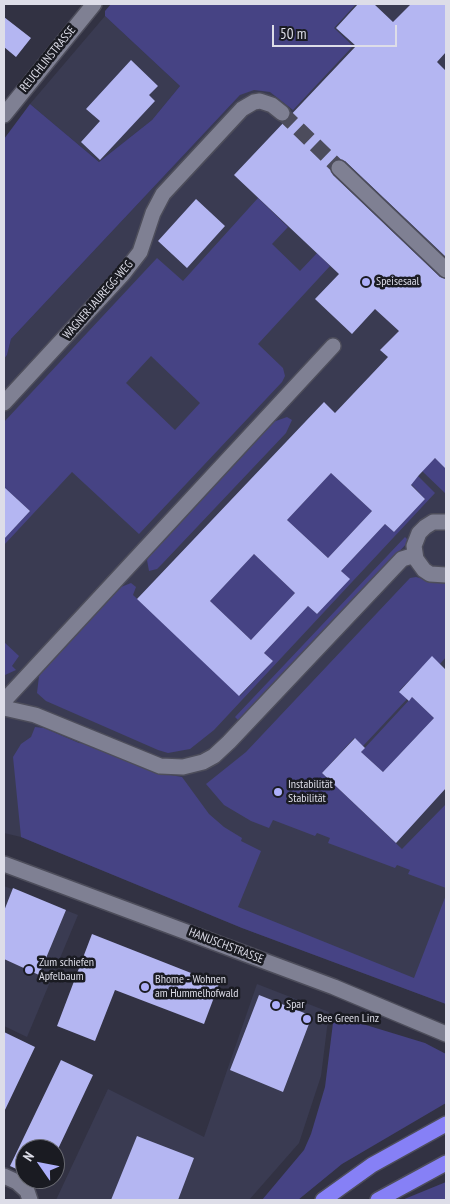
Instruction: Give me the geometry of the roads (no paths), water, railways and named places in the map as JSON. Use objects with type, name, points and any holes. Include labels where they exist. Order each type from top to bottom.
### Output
[{"type":"highway","points":[[323,1200],[372,1165],[440,1127]]},
{"type":"highway","points":[[378,1200],[446,1163]]},
{"type":"street","name":"REUCHLINSTRASSE","points":[[4,115],[94,4]]},
{"type":"street","name":"WAGNER-JAUREGG-WEG","points":[[4,403],[123,274],[140,252],[153,213],[163,194],[242,109],[254,102],[260,101],[272,105],[282,113]]},
{"type":"street","points":[[339,168],[446,270]]},
{"type":"street","points":[[4,701],[333,346]]},
{"type":"street","points":[[446,522],[433,522],[419,533],[414,546],[415,555],[424,570],[439,576],[446,575]]},
{"type":"street","points":[[4,708],[35,714],[160,766],[183,767],[203,762],[214,756],[229,742],[402,559],[415,555]]},
{"type":"street","name":"HANUSCHSTRASSE","points":[[4,864],[334,987],[446,1034]]},
{"type":"street","points":[[4,1176],[27,1191],[30,1200]]},
{"type":"tunnel","points":[[282,113],[339,168]]},
{"type":"place","name":"Speisesaal","points":[[366,282]]},
{"type":"place","name":"Instabilität Stabilität","points":[[278,792]]},
{"type":"place","name":"Zum schiefen Apfelbaum","points":[[29,970]]},
{"type":"place","name":"Bhome - Wohnen am Hummelhofwald","points":[[145,987]]},
{"type":"place","name":"Spar","points":[[276,1005]]},
{"type":"place","name":"Bee Green Linz","points":[[307,1019]]}]
